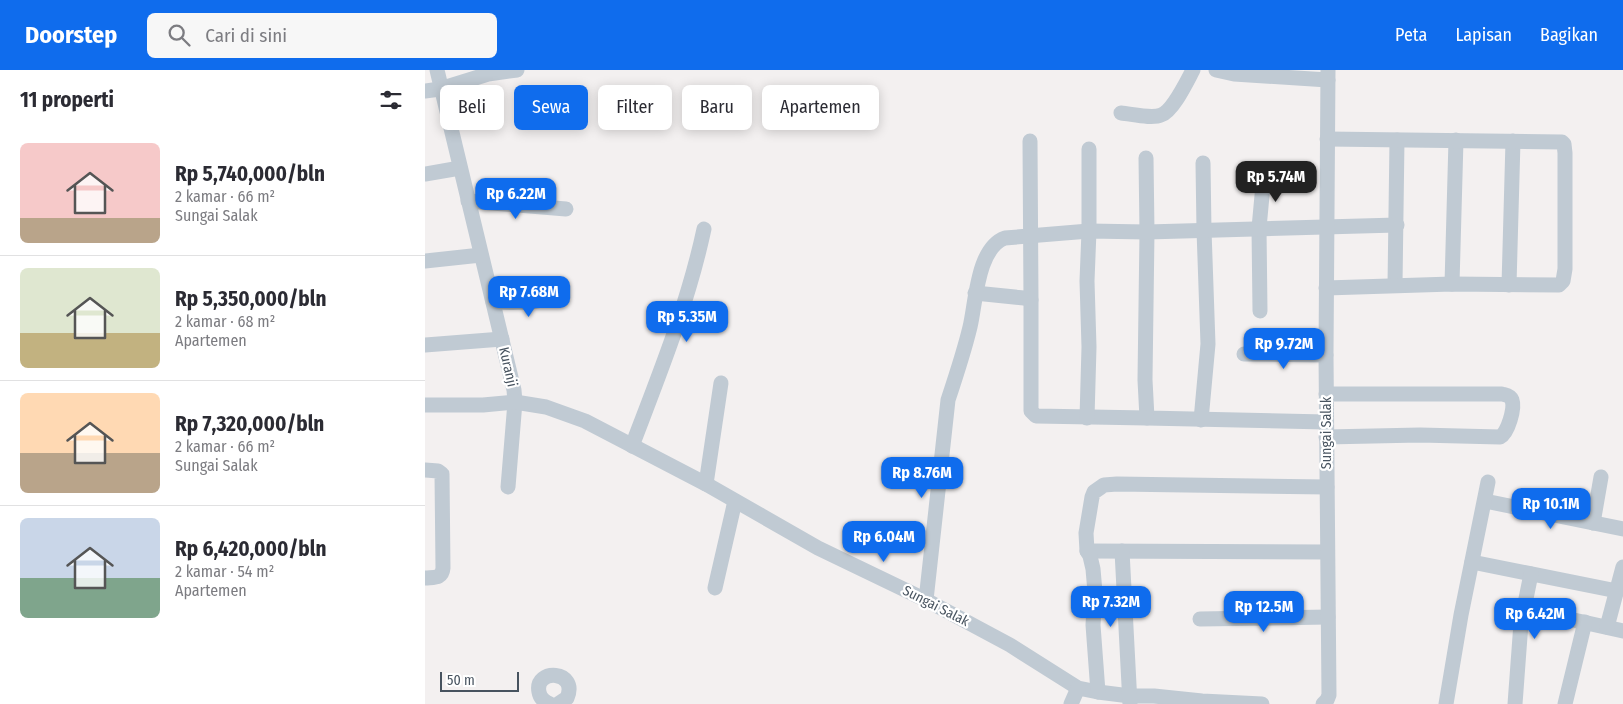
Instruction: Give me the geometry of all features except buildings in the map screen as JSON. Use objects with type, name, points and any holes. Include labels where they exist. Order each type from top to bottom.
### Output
[{"type":"street","name":"Kuranji","points":[[437,70],[433,90],[460,168],[514,390],[515,402],[508,487]]},
{"type":"street","points":[[433,90],[488,74],[517,70]]},
{"type":"street","points":[[1121,113],[1161,116],[1175,101],[1193,70]]},
{"type":"street","points":[[1217,70],[1234,74],[1328,75]]},
{"type":"street","name":"Sungai Salak","points":[[1327,703],[1329,695],[1326,429],[1328,75]]},
{"type":"street","points":[[1326,288],[1452,284],[1559,285],[1563,281],[1565,269],[1565,153],[1564,144],[1561,142],[1327,139]]},
{"type":"street","points":[[1395,285],[1397,140]]},
{"type":"street","points":[[1452,284],[1456,140]]},
{"type":"street","points":[[1030,141],[1031,411],[1036,416],[1201,420],[1420,435],[1500,437],[1507,431],[1512,408],[1510,397],[1502,394],[1326,394]]},
{"type":"street","points":[[1509,285],[1513,141]]},
{"type":"street","points":[[1087,418],[1089,149]]},
{"type":"street","points":[[1146,158],[1145,380],[1147,418]]},
{"type":"street","points":[[1201,420],[1208,344],[1203,163]]},
{"type":"street","points":[[425,174],[460,168]]},
{"type":"street","points":[[1260,311],[1259,228],[1264,174]]},
{"type":"street","points":[[468,201],[566,209]]},
{"type":"street","points":[[926,600],[948,400],[959,369],[971,324],[975,293],[986,259],[995,244],[1005,238],[1089,231],[1147,232],[1397,225]]},
{"type":"street","points":[[631,446],[673,338],[698,258],[704,229]]},
{"type":"street","points":[[425,261],[481,255]]},
{"type":"street","points":[[975,293],[1031,300]]},
{"type":"street","points":[[493,302],[525,303],[561,296]]},
{"type":"street","points":[[425,345],[502,339]]},
{"type":"street","points":[[1244,354],[1326,355]]},
{"type":"street","points":[[706,484],[721,383]]},
{"type":"street","name":"Sungai Salak","points":[[425,405],[483,405],[515,402],[546,407],[585,421],[706,484],[818,548],[926,600],[1010,645],[1078,688],[1130,700],[1154,696],[1196,702],[1262,704]]},
{"type":"street","points":[[425,470],[438,471],[442,474],[443,568],[442,575],[439,577],[425,578]]},
{"type":"street","points":[[1593,523],[1601,477]]},
{"type":"street","points":[[1445,704],[1488,482]]},
{"type":"street","points":[[1098,692],[1093,625],[1095,592],[1093,569],[1087,551],[1086,533],[1092,497],[1096,490],[1104,485],[1117,484],[1327,487]]},
{"type":"street","points":[[715,588],[735,501]]},
{"type":"street","points":[[1485,501],[1623,529]]},
{"type":"street","points":[[1087,551],[1327,552]]},
{"type":"street","points":[[1122,551],[1130,700]]},
{"type":"street","points":[[1472,562],[1617,591]]},
{"type":"street","points":[[1607,627],[1623,567]]},
{"type":"street","points":[[1517,704],[1521,623],[1531,574]]},
{"type":"street","points":[[1524,609],[1623,631]]},
{"type":"street","points":[[1200,620],[1328,616]]},
{"type":"street","points":[[1565,704],[1585,622]]},
{"type":"street","points":[[1071,704],[1078,688]]}]
